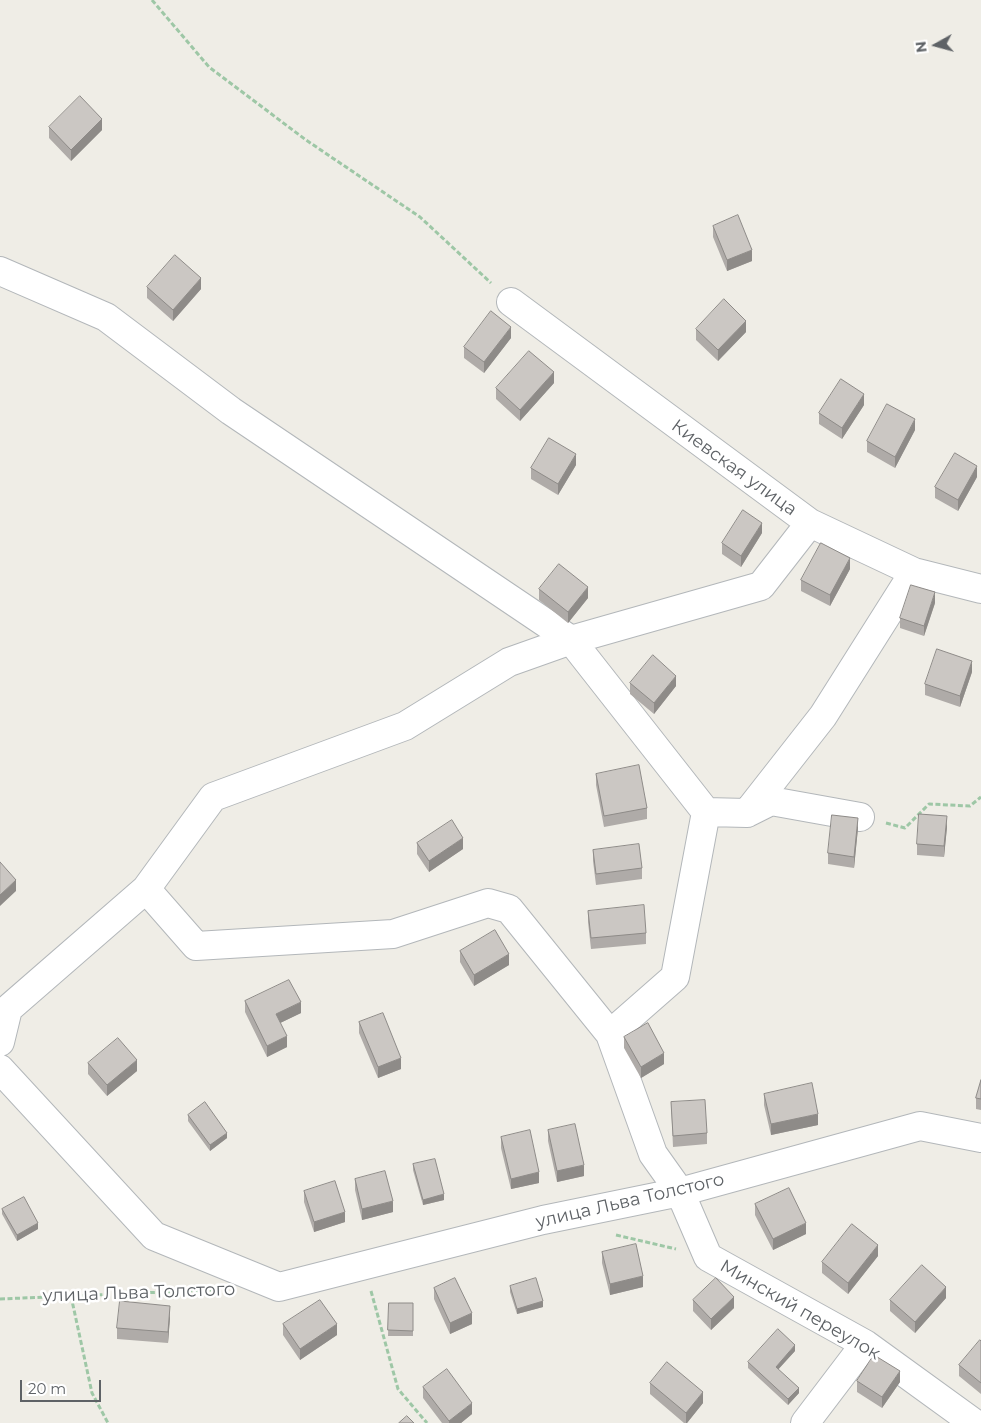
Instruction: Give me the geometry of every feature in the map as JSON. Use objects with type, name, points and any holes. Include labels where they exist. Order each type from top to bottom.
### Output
[{"type":"street","points":[[0,271],[106,317],[231,411],[571,640],[706,812],[675,977],[610,1034]]},
{"type":"street","name":"Киевская улица","points":[[511,302],[810,523],[914,572],[981,589]]},
{"type":"street","points":[[0,1042],[8,1008],[146,889],[213,797],[405,726],[509,662],[571,640],[761,586],[810,523]]},
{"type":"street","points":[[747,813],[823,716],[914,572]]},
{"type":"street","points":[[706,812],[747,813],[771,801],[860,816]]},
{"type":"street","name":"Минский переулок","points":[[146,889],[196,946],[393,934],[488,903],[510,909],[610,1034],[653,1154],[680,1192],[708,1257],[865,1344],[974,1423]]},
{"type":"street","name":"улица Льва Толстого","points":[[0,1069],[154,1236],[279,1287],[543,1220],[680,1192],[920,1126],[981,1138]]},
{"type":"street","points":[[805,1423],[865,1344]]},
{"type":"path","points":[[152,0],[210,67],[306,140],[420,218],[511,302]]},
{"type":"path","points":[[860,816],[905,828],[929,804],[970,806],[981,797]]},
{"type":"path","points":[[609,1232],[708,1257]]},
{"type":"path","points":[[364,1265],[398,1389],[427,1423]]},
{"type":"path","name":"улица Льва Толстого","points":[[0,1299],[220,1289]]},
{"type":"path","points":[[71,1296],[92,1393],[108,1423]]},
{"type":"building","points":[[80,96],[102,119],[71,150],[49,127]]},
{"type":"building","points":[[738,215],[752,250],[727,260],[713,226]]},
{"type":"building","points":[[175,255],[201,278],[173,310],[147,287]]},
{"type":"building","points":[[724,299],[746,321],[718,350],[696,329]]},
{"type":"building","points":[[491,311],[511,327],[484,362],[464,347]]},
{"type":"building","points":[[529,351],[554,372],[520,410],[496,388]]},
{"type":"building","points":[[841,379],[864,394],[842,428],[819,413]]},
{"type":"building","points":[[887,404],[915,419],[895,457],[867,441]]},
{"type":"building","points":[[549,438],[576,454],[558,484],[531,468]]},
{"type":"building","points":[[955,453],[977,466],[958,500],[935,487]]},
{"type":"building","points":[[743,510],[762,523],[741,556],[722,543]]},
{"type":"building","points":[[821,543],[850,558],[830,595],[801,580]]},
{"type":"building","points":[[559,564],[588,587],[568,612],[539,589]]},
{"type":"building","points":[[911,585],[935,592],[924,626],[900,618]]},
{"type":"building","points":[[937,649],[972,661],[960,696],[925,684]]},
{"type":"building","points":[[653,655],[676,676],[654,703],[630,683]]},
{"type":"building","points":[[639,765],[647,808],[604,816],[596,774]]},
{"type":"building","points":[[919,814],[947,816],[944,846],[917,844]]},
{"type":"building","points":[[832,815],[858,818],[854,857],[828,853]]},
{"type":"building","points":[[452,820],[463,838],[429,861],[417,843]]},
{"type":"building","points":[[639,844],[642,868],[596,874],[593,850]]},
{"type":"building","points":[[0,862],[16,880],[0,895]]},
{"type":"building","points":[[644,905],[646,933],[591,938],[588,911]]},
{"type":"building","points":[[495,930],[509,954],[474,975],[460,951]]},
{"type":"building","points":[[289,980],[301,1002],[276,1014],[287,1036],[267,1046],[245,1001]]},
{"type":"building","points":[[383,1013],[401,1058],[378,1067],[359,1022]]},
{"type":"building","points":[[648,1023],[664,1053],[641,1067],[624,1037]]},
{"type":"building","points":[[118,1038],[137,1060],[107,1085],[88,1063]]},
{"type":"building","points":[[981,1080],[981,1099],[976,1098]]},
{"type":"building","points":[[812,1083],[818,1114],[771,1124],[764,1094]]},
{"type":"building","points":[[705,1100],[707,1133],[673,1136],[671,1102]]},
{"type":"building","points":[[205,1102],[227,1133],[210,1145],[188,1115]]},
{"type":"building","points":[[575,1124],[584,1165],[557,1171],[548,1130]]},
{"type":"building","points":[[530,1130],[539,1172],[511,1179],[501,1137]]},
{"type":"building","points":[[435,1159],[444,1194],[423,1200],[413,1164]]},
{"type":"building","points":[[385,1171],[393,1201],[362,1209],[355,1179]]},
{"type":"building","points":[[335,1181],[345,1212],[314,1222],[304,1191]]},
{"type":"building","points":[[789,1188],[806,1223],[773,1239],[755,1204]]},
{"type":"building","points":[[24,1197],[38,1223],[17,1235],[2,1209]]},
{"type":"building","points":[[852,1224],[878,1245],[848,1283],[822,1262]]},
{"type":"building","points":[[636,1244],[643,1276],[610,1284],[602,1252]]},
{"type":"building","points":[[922,1265],[946,1287],[915,1322],[890,1300]]},
{"type":"building","points":[[455,1278],[472,1313],[450,1323],[434,1288]]},
{"type":"building","points":[[536,1278],[543,1301],[517,1309],[510,1286]]},
{"type":"building","points":[[716,1278],[734,1297],[711,1319],[693,1300]]},
{"type":"building","points":[[320,1300],[337,1324],[300,1349],[283,1324]]},
{"type":"building","points":[[120,1301],[170,1306],[168,1332],[117,1328]]},
{"type":"building","points":[[389,1303],[413,1303],[413,1331],[388,1330]]},
{"type":"building","points":[[778,1329],[795,1345],[776,1367],[799,1388],[788,1399],[748,1362]]},
{"type":"building","points":[[981,1341],[981,1383],[959,1365]]},
{"type":"building","points":[[874,1355],[900,1371],[882,1397],[857,1381]]},
{"type":"building","points":[[667,1362],[703,1392],[686,1413],[650,1383]]},
{"type":"building","points":[[447,1369],[472,1403],[449,1421],[423,1387]]},
{"type":"building","points":[[407,1416],[414,1423],[399,1423]]}]
